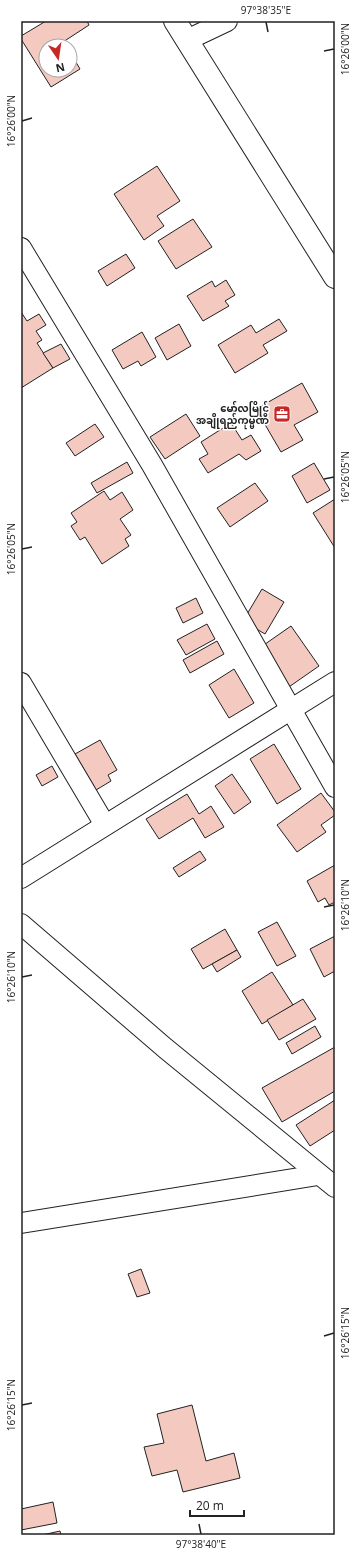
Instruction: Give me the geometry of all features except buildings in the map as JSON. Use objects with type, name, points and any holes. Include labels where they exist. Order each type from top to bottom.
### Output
[{"type":"highway","points":[[175,21],[335,277]]},
{"type":"street","points":[[187,40],[227,21]]},
{"type":"street","points":[[21,248],[152,465],[335,787]]},
{"type":"street","points":[[21,878],[335,682]]},
{"type":"street","points":[[21,683],[104,825]]},
{"type":"street","points":[[21,924],[165,1048],[335,1188]]},
{"type":"street","points":[[21,1223],[318,1175]]},
{"type":"place","name":"မော်လမြိုင် အချိုရည်ကုမ္မဏီ","points":[[282,414]]}]
